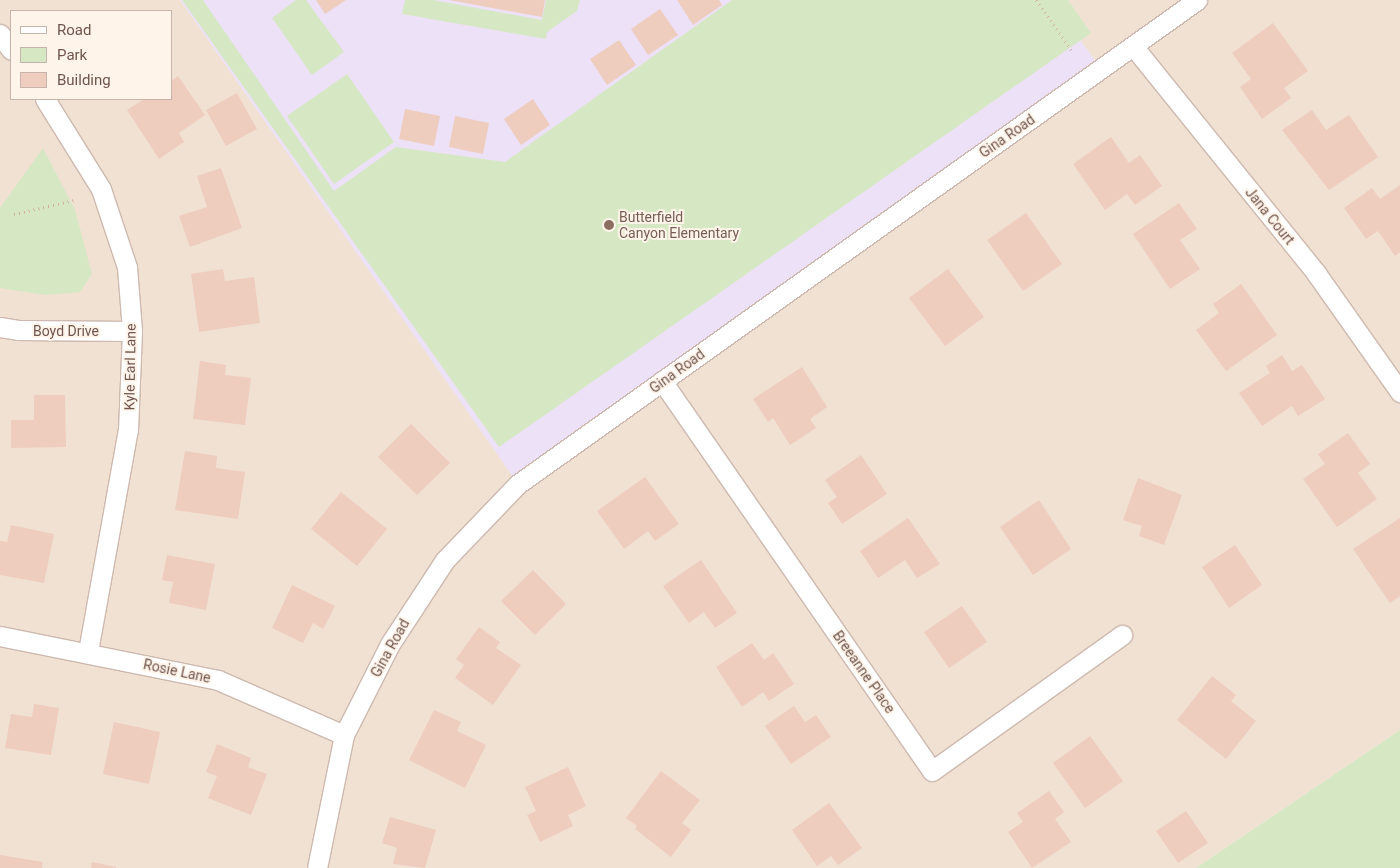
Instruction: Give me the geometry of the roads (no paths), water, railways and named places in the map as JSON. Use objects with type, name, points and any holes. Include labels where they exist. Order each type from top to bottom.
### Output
[{"type":"street","name":"Gina Road","points":[[316,868],[344,735],[390,644],[445,560],[518,484],[1197,0]]},
{"type":"street","points":[[0,34],[10,49]]},
{"type":"street","name":"Jana Court","points":[[1133,46],[1316,273],[1400,392]]},
{"type":"street","name":"Kyle Earl Lane","points":[[46,100],[101,189],[127,267],[132,331],[128,429],[88,652]]},
{"type":"street","name":"Boyd Drive","points":[[0,327],[18,330],[132,331]]},
{"type":"street","name":"Breeanne Place","points":[[662,381],[932,771],[1122,635]]},
{"type":"street","name":"Rosie Lane","points":[[0,636],[88,652],[218,680],[344,735]]},
{"type":"place","name":"Butterfield Canyon Elementary","points":[[609,225]]}]
